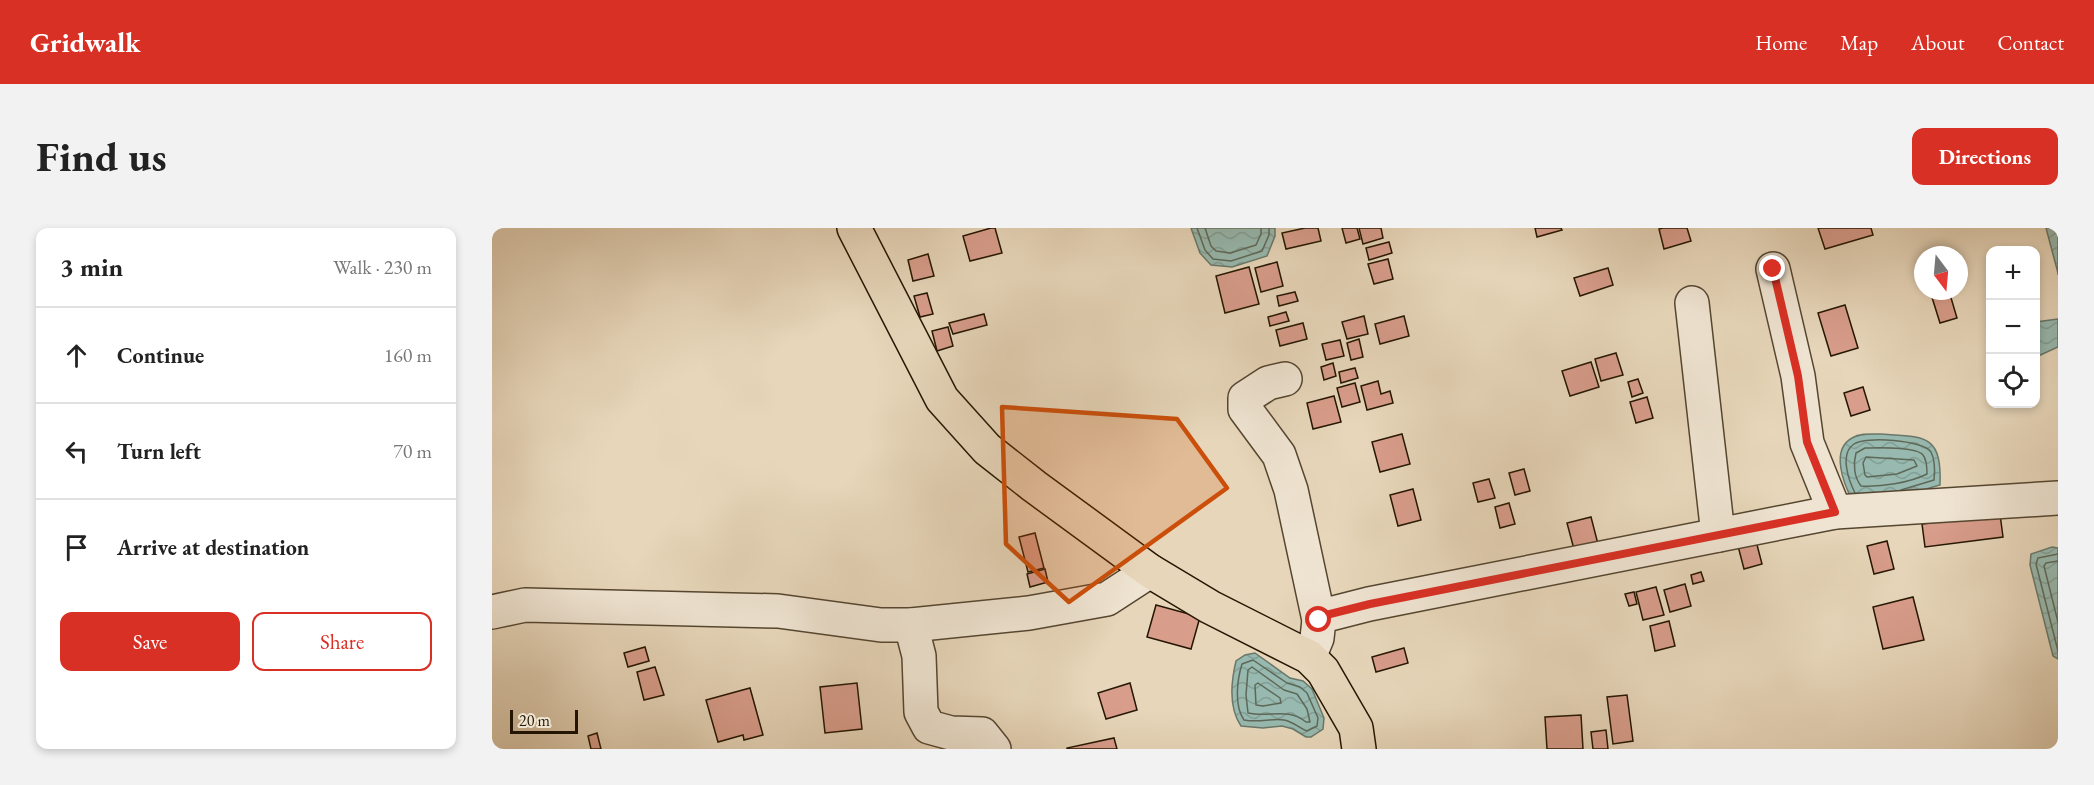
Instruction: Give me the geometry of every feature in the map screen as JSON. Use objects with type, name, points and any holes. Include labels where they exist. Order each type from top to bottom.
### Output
[{"type":"main road","points":[[854,228],[942,399],[987,449],[1150,571],[1210,607],[1309,657],[1323,671],[1356,728],[1359,749]]},
{"type":"street","points":[[1773,269],[1798,376],[1807,442],[1835,512]]},
{"type":"street","points":[[1692,303],[1718,535]]},
{"type":"street","points":[[1285,379],[1268,383],[1245,398],[1245,409],[1279,455],[1291,490],[1319,620],[1317,638],[1309,657]]},
{"type":"street","points":[[1319,620],[1326,615],[1370,604],[1835,512],[2058,498]]},
{"type":"street","points":[[492,612],[525,605],[778,611],[881,625],[911,625],[1029,613],[1107,599],[1150,571]]},
{"type":"street","points":[[911,625],[919,656],[921,712],[929,726],[951,733],[982,734],[994,749]]},
{"type":"highlighted area","points":[[1002,407],[1177,419],[1227,488],[1069,602],[1006,544]]},
{"type":"water","points":[[1191,228],[1275,228],[1275,236],[1267,256],[1232,267],[1211,265],[1200,253]]},
{"type":"water","points":[[2046,228],[2058,228],[2058,273]]},
{"type":"water","points":[[2058,319],[2058,347],[2040,355],[2040,354],[2040,321]]},
{"type":"water","points":[[1880,434],[1908,436],[1927,441],[1938,456],[1940,485],[1902,496],[1852,500],[1841,468],[1842,450],[1845,443],[1855,436]]},
{"type":"water","points":[[2052,547],[2058,548],[2058,659],[2053,656],[2030,565],[2031,554]]},
{"type":"water","points":[[1255,653],[1290,678],[1303,681],[1312,689],[1324,718],[1323,729],[1311,737],[1306,737],[1293,729],[1282,726],[1263,728],[1241,726],[1232,703],[1234,669],[1236,661],[1245,655]]},
{"type":"building","points":[[995,228],[1002,253],[970,261],[963,236]]},
{"type":"building","points":[[1318,228],[1321,241],[1286,249],[1282,233]]},
{"type":"building","points":[[1342,228],[1357,228],[1360,239],[1346,243]]},
{"type":"building","points":[[1359,228],[1381,228],[1383,238],[1363,244]]},
{"type":"building","points":[[1535,228],[1561,228],[1562,230],[1537,237]]},
{"type":"building","points":[[1687,228],[1691,241],[1664,249],[1659,229]]},
{"type":"building","points":[[1818,228],[1871,228],[1873,235],[1825,249]]},
{"type":"building","points":[[1389,242],[1392,253],[1369,260],[1366,248]]},
{"type":"building","points":[[928,254],[934,276],[913,281],[908,260]]},
{"type":"building","points":[[1388,259],[1393,279],[1374,284],[1368,264]]},
{"type":"building","points":[[1277,262],[1283,286],[1261,292],[1255,268]]},
{"type":"building","points":[[1249,267],[1259,304],[1225,313],[1216,276]]},
{"type":"building","points":[[1608,268],[1613,285],[1580,296],[1574,278]]},
{"type":"building","points":[[1295,292],[1298,301],[1279,306],[1277,296]]},
{"type":"building","points":[[927,293],[933,314],[920,317],[914,296]]},
{"type":"building","points":[[1933,300],[1952,300],[1957,318],[1940,323]]},
{"type":"building","points":[[1845,305],[1858,348],[1831,356],[1818,313]]},
{"type":"building","points":[[1286,312],[1289,321],[1270,326],[1268,317]]},
{"type":"building","points":[[984,314],[987,325],[953,334],[949,323]]},
{"type":"building","points":[[1364,316],[1368,334],[1347,339],[1342,322]]},
{"type":"building","points":[[1404,316],[1409,336],[1380,344],[1375,324]]},
{"type":"building","points":[[1303,323],[1307,339],[1280,346],[1276,330]]},
{"type":"building","points":[[948,327],[953,346],[937,351],[932,331]]},
{"type":"building","points":[[1359,339],[1363,357],[1351,360],[1347,343]]},
{"type":"building","points":[[1340,340],[1344,356],[1326,360],[1322,344]]},
{"type":"building","points":[[1616,353],[1623,375],[1601,381],[1595,359]]},
{"type":"building","points":[[1591,362],[1599,387],[1570,396],[1562,371]]},
{"type":"building","points":[[1333,363],[1336,376],[1324,380],[1321,367]]},
{"type":"building","points":[[1355,368],[1358,378],[1341,383],[1339,372]]},
{"type":"building","points":[[1638,379],[1643,393],[1632,397],[1628,382]]},
{"type":"building","points":[[1378,381],[1381,394],[1390,391],[1393,403],[1367,410],[1361,386]]},
{"type":"building","points":[[1355,383],[1360,402],[1342,407],[1337,388]]},
{"type":"building","points":[[1863,387],[1870,410],[1851,416],[1844,393]]},
{"type":"building","points":[[1334,396],[1341,422],[1313,429],[1307,403]]},
{"type":"building","points":[[1647,397],[1653,418],[1636,423],[1630,402]]},
{"type":"building","points":[[1402,434],[1410,464],[1380,472],[1372,442]]},
{"type":"building","points":[[1524,469],[1530,491],[1515,495],[1509,473]]},
{"type":"building","points":[[1489,479],[1495,498],[1478,502],[1473,483]]},
{"type":"building","points":[[1413,489],[1421,520],[1398,526],[1390,495]]},
{"type":"building","points":[[1509,503],[1515,524],[1500,528],[1495,507]]},
{"type":"building","points":[[2000,514],[2003,537],[1925,547],[1922,524]]},
{"type":"building","points":[[1591,517],[1599,548],[1575,553],[1567,523]]},
{"type":"building","points":[[1035,533],[1044,568],[1028,572],[1019,537]]},
{"type":"building","points":[[1756,541],[1762,564],[1744,569],[1738,546]]},
{"type":"building","points":[[1887,541],[1894,569],[1874,574],[1867,546]]},
{"type":"building","points":[[1045,569],[1048,582],[1030,587],[1027,574]]},
{"type":"building","points":[[1701,572],[1704,581],[1693,584],[1691,575]]},
{"type":"building","points":[[1685,584],[1691,606],[1670,612],[1664,590]]},
{"type":"building","points":[[1656,587],[1664,615],[1643,620],[1636,592]]},
{"type":"building","points":[[1634,592],[1637,604],[1629,606],[1625,594]]},
{"type":"building","points":[[1913,597],[1924,640],[1883,649],[1873,607]]},
{"type":"building","points":[[1156,605],[1200,617],[1191,649],[1147,637]]},
{"type":"building","points":[[1669,621],[1675,646],[1655,651],[1650,626]]},
{"type":"building","points":[[645,647],[649,661],[628,667],[624,653]]},
{"type":"building","points":[[1404,648],[1408,663],[1376,672],[1372,657]]},
{"type":"building","points":[[655,667],[664,695],[644,700],[637,672]]},
{"type":"building","points":[[857,683],[862,729],[825,733],[820,687]]},
{"type":"building","points":[[1130,683],[1137,710],[1106,719],[1098,693]]},
{"type":"building","points":[[750,688],[763,735],[744,740],[743,735],[718,742],[706,700]]},
{"type":"building","points":[[1627,695],[1633,741],[1613,744],[1607,697]]},
{"type":"building","points":[[1581,715],[1583,749],[1547,749],[1545,717]]},
{"type":"building","points":[[1606,730],[1608,749],[1593,749],[1591,732]]},
{"type":"building","points":[[597,733],[601,749],[591,749],[588,736]]},
{"type":"building","points":[[1114,738],[1117,749],[1067,749],[1067,748]]},
{"type":"route","points":[[1319,620],[1326,615],[1370,604],[1835,512],[1807,442],[1798,376],[1773,269]]}]
